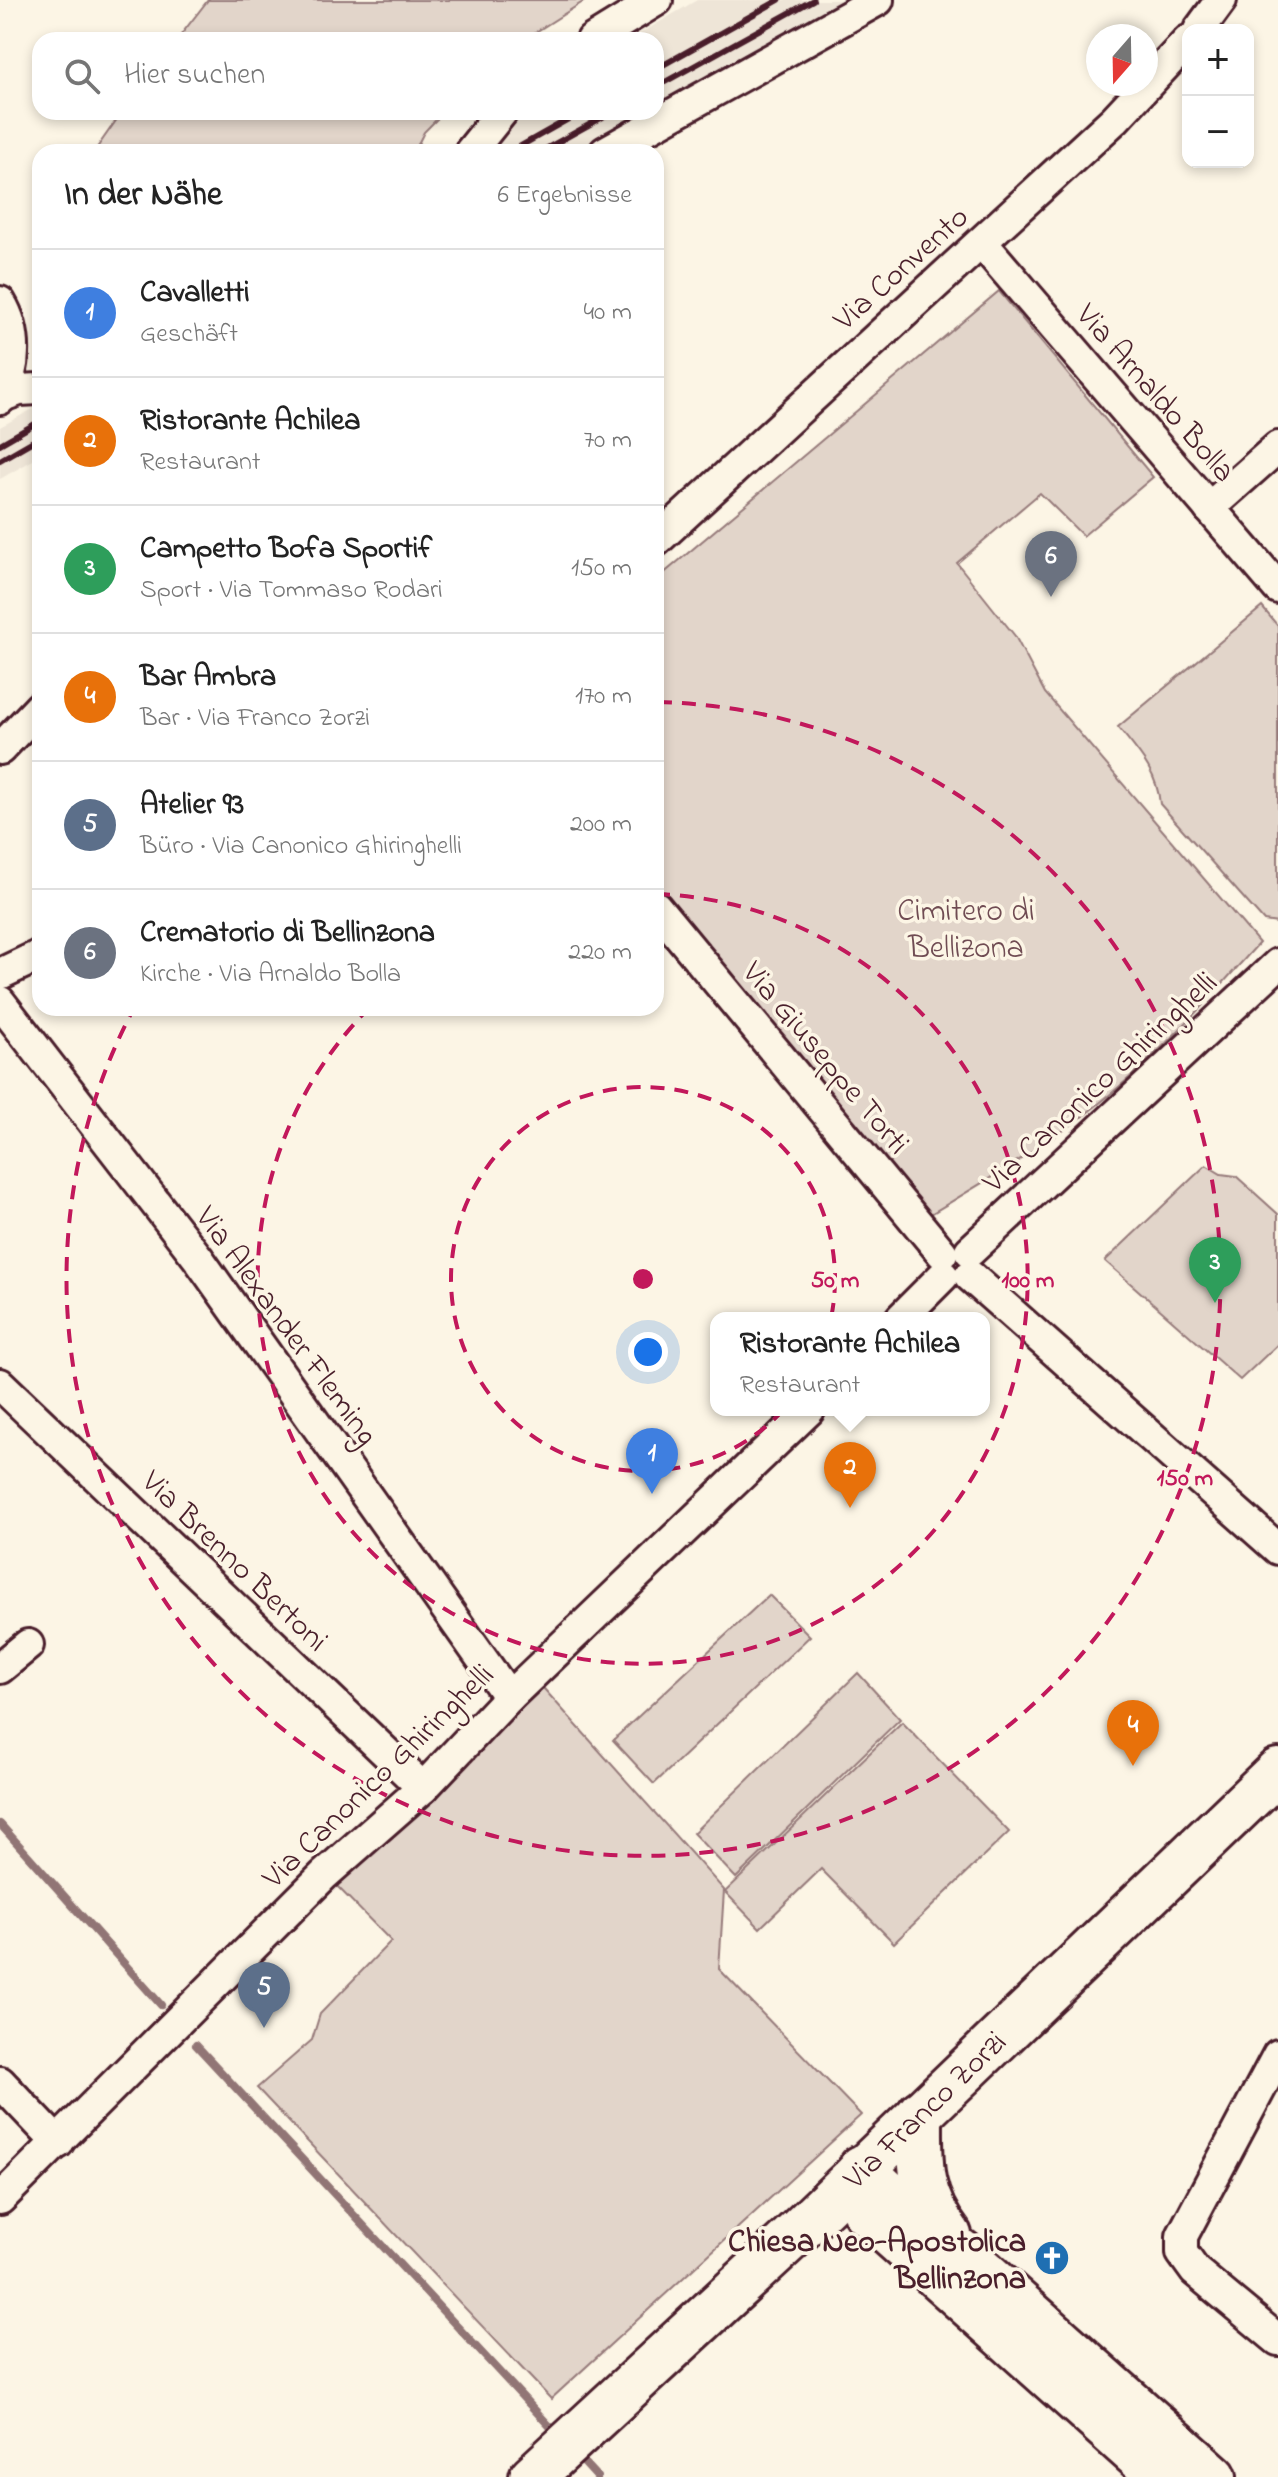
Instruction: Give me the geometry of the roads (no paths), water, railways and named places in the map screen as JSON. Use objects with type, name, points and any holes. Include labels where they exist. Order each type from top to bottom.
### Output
[{"type":"main road","name":"Via Franco Zorzi","points":[[532,2477],[1278,1771]]},
{"type":"main road","points":[[920,2113],[921,2182],[927,2200],[965,2255]]},
{"type":"main road","points":[[850,2179],[911,2214],[965,2255],[1214,2477]]},
{"type":"main road","points":[[850,2179],[1161,2477]]},
{"type":"street","points":[[605,32],[657,0]]},
{"type":"street","points":[[664,119],[878,0]]},
{"type":"street","points":[[1203,24],[1221,0]]},
{"type":"street","name":"Via Convento","points":[[664,534],[1115,119],[1182,47]]},
{"type":"street","points":[[476,144],[496,120]]},
{"type":"street","points":[[619,144],[662,120]]},
{"type":"street","name":"Via Arnaldo Bolla","points":[[982,243],[1278,588]]},
{"type":"street","points":[[0,302],[10,319],[14,348],[10,374],[1,398]]},
{"type":"street","points":[[1,398],[19,390],[32,389]]},
{"type":"street","points":[[1209,508],[1278,447]]},
{"type":"street","points":[[0,749],[32,715]]},
{"type":"street","name":"Via Giuseppe Torti","points":[[664,917],[956,1264],[1278,1549]]},
{"type":"street","points":[[0,974],[32,959]]},
{"type":"street","name":"Via Canonico Ghiringhelli","points":[[907,1312],[1278,964]]},
{"type":"street","name":"Via Alexander Fleming","points":[[0,1002],[198,1258],[509,1697]]},
{"type":"street","name":"Via Brenno Bertoni","points":[[0,1384],[423,1788]]},
{"type":"street","name":"Via Canonico Ghiringhelli","points":[[0,2199],[324,1875],[423,1788],[509,1697],[803,1416]]},
{"type":"street","points":[[0,1668],[28,1645]]},
{"type":"street","points":[[1278,2055],[1191,2216],[1181,2246],[1187,2262],[1195,2271],[1278,2340]]},
{"type":"street","points":[[0,2082],[58,2143]]},
{"type":"waterway","points":[[0,1824],[161,2005]]},
{"type":"waterway","points":[[196,2045],[557,2434]]},
{"type":"waterway","points":[[575,2453],[597,2477]]},
{"type":"railway","points":[[664,65],[779,0]]},
{"type":"railway","points":[[664,83],[813,0]]},
{"type":"railway","points":[[524,144],[567,120]]},
{"type":"railway","points":[[554,144],[598,120]]},
{"type":"railway","points":[[0,444],[32,426]]},
{"type":"railway","points":[[0,460],[32,442]]},
{"type":"place","name":"Crematorio di Bellinzona","points":[[1051,597]]},
{"type":"place","name":"Campetto Bofa Sportif","points":[[1215,1303]]},
{"type":"place","name":"Cavalletti","points":[[652,1494]]},
{"type":"place","name":"Ristorante Achilea","points":[[850,1508]]},
{"type":"place","name":"Bar Ambra","points":[[1133,1766]]},
{"type":"place","name":"Atelier 93","points":[[264,2028]]},
{"type":"place","name":"Chiesa Neo-Apostolica Bellinzona","points":[[1052,2258]]},
{"type":"park label","name":"Cimitero di Bellizona","points":[[966,928]]}]
